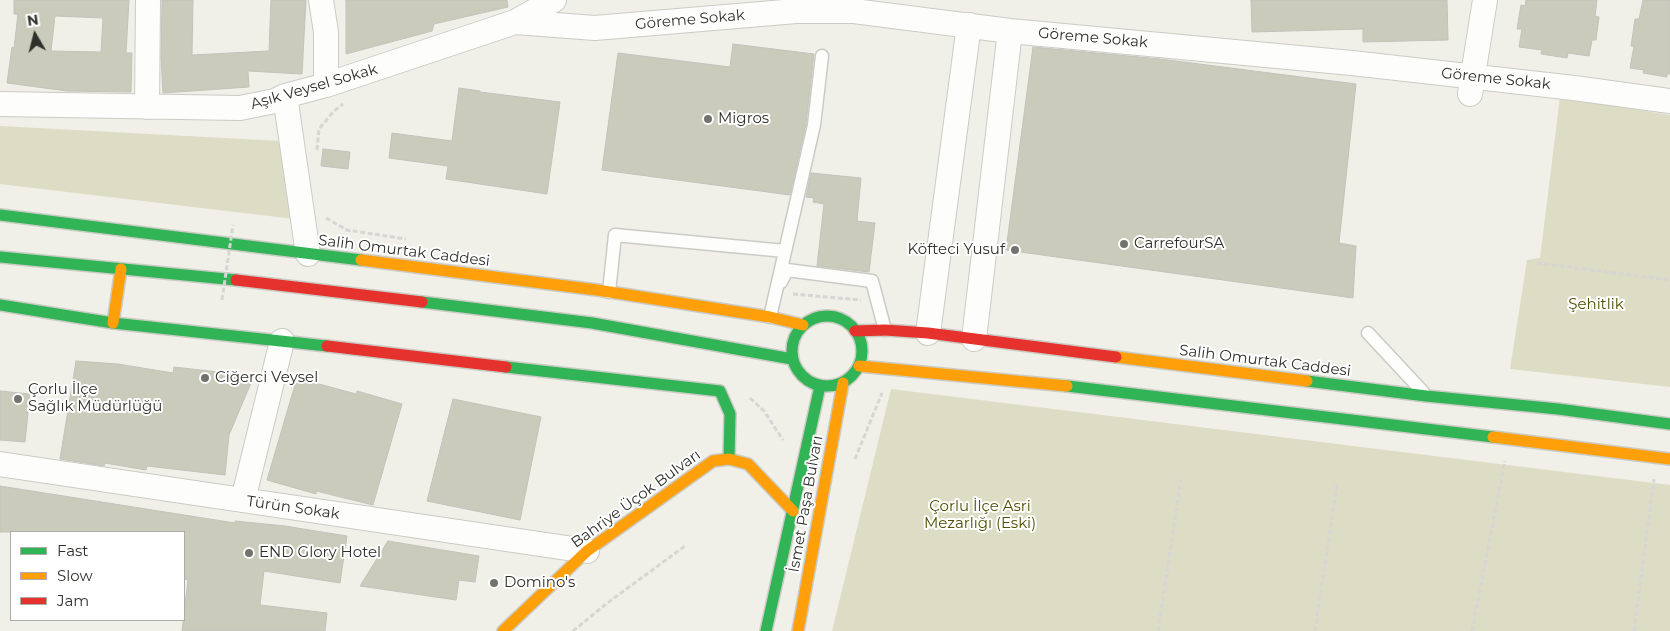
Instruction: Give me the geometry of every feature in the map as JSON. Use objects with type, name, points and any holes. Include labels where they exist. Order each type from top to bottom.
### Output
[{"type":"main road","name":"Salih Omurtak Caddesi","points":[[0,215],[609,292],[770,317],[803,325]]},
{"type":"main road","points":[[7,261],[121,269],[280,284],[592,323],[792,359]]},
{"type":"main road","points":[[113,323],[121,269]]},
{"type":"main road","points":[[0,306],[113,323],[720,391],[730,414],[730,458],[748,464],[793,511]]},
{"type":"main road","points":[[823,316],[835,317],[847,322],[855,331],[861,341],[862,354],[859,366],[843,383],[832,386],[820,386],[801,376],[794,366],[792,344],[796,334],[803,325],[812,319],[823,316]]},
{"type":"main road","name":"Salih Omurtak Caddesi","points":[[855,331],[885,330],[928,333],[1426,396],[1558,409],[1670,424]]},
{"type":"main road","points":[[859,366],[1103,389],[1670,459]]},
{"type":"main road","name":"İsmet Paşa Bulvarı","points":[[798,631],[843,383]]},
{"type":"main road","name":"İsmet Paşa Bulvarı","points":[[766,631],[820,386]]},
{"type":"main road","name":"Bahriye Üçok Bulvarı","points":[[503,631],[587,551],[713,461],[730,458]]},
{"type":"street","points":[[147,107],[148,0]]},
{"type":"street","points":[[321,0],[326,32],[326,85]]},
{"type":"street","name":"Aşık Veysel Sokak","points":[[0,104],[240,108],[275,101],[285,96],[326,85],[515,22],[554,0]]},
{"type":"street","points":[[1472,85],[1485,0]]},
{"type":"street","name":"Göreme Sokak","points":[[515,22],[595,28],[796,11],[889,8],[969,25],[1010,31],[1192,47],[1472,85],[1670,101]]},
{"type":"street","points":[[928,333],[969,25]]},
{"type":"street","points":[[974,339],[1010,31]]},
{"type":"street","points":[[285,96],[308,254]]},
{"type":"street","points":[[244,500],[282,341]]},
{"type":"street","name":"Türün Sokak","points":[[0,464],[587,551]]},
{"type":"lane","points":[[770,317],[814,125],[822,56]]},
{"type":"lane","points":[[609,292],[615,235],[785,251]]},
{"type":"lane","points":[[775,292],[787,270],[872,281],[885,330]]},
{"type":"lane","points":[[1368,333],[1426,396]]},
{"type":"path","points":[[317,154],[319,129],[334,111],[344,103]]},
{"type":"path","points":[[325,209],[326,219],[347,230],[415,241]]},
{"type":"path","points":[[222,300],[233,225]]},
{"type":"path","points":[[1537,264],[1670,280]]},
{"type":"path","points":[[775,292],[877,302]]},
{"type":"path","points":[[855,460],[882,392]]},
{"type":"path","points":[[1472,631],[1505,460],[1514,462]]},
{"type":"path","points":[[1645,478],[1662,480]]},
{"type":"path","points":[[1634,631],[1654,479]]},
{"type":"path","points":[[1158,631],[1181,480]]},
{"type":"path","points":[[1315,631],[1337,484]]},
{"type":"path","points":[[573,631],[606,604],[686,546]]},
{"type":"green space","name":"Şehitlik","points":[[1560,97],[1670,115],[1670,387],[1510,369],[1527,260],[1540,258]]},
{"type":"green space","points":[[0,126],[281,141],[294,219],[0,184]]},
{"type":"green space","name":"Çorlu İlçe Asri Mezarlığı (Eski)","points":[[891,389],[1670,485],[1670,631],[832,631]]},
{"type":"building","points":[[14,0],[129,0],[126,53],[132,53],[131,92],[67,91],[7,83],[18,14],[14,14]],"holes":[[[55,16],[103,18],[101,52],[51,51]]]},
{"type":"building","points":[[162,0],[193,0],[192,55],[269,51],[271,0],[306,0],[302,74],[248,71],[249,87],[163,93],[161,58]]},
{"type":"building","points":[[346,0],[507,0],[508,7],[434,24],[432,31],[346,54]]},
{"type":"building","points":[[1251,0],[1447,0],[1448,40],[1363,42],[1363,29],[1252,32]]},
{"type":"building","points":[[1526,0],[1597,0],[1595,16],[1599,17],[1596,40],[1592,40],[1589,56],[1568,53],[1567,58],[1541,54],[1542,50],[1519,47],[1522,29],[1517,29],[1521,5],[1525,6]]},
{"type":"building","points":[[1643,0],[1670,0],[1670,74],[1667,74],[1667,77],[1643,73],[1644,70],[1630,68],[1634,46],[1631,46],[1635,19],[1639,19]]},
{"type":"building","name":"Migros","points":[[733,44],[814,54],[806,124],[790,195],[602,170],[618,53],[730,67]]},
{"type":"building","points":[[1033,47],[1160,59],[1356,84],[1339,243],[1356,246],[1353,298],[1006,250]]},
{"type":"building","points":[[459,88],[560,102],[547,194],[446,179],[448,166],[389,158],[392,133],[452,141]]},
{"type":"building","points":[[323,149],[350,152],[348,169],[321,166]]},
{"type":"building","points":[[811,173],[861,178],[857,221],[875,223],[869,272],[817,266],[824,204],[813,202],[814,198],[806,197]]},
{"type":"building","points":[[76,361],[118,364],[173,373],[174,367],[254,376],[229,435],[225,475],[147,466],[146,470],[105,463],[104,466],[60,459]]},
{"type":"building","points":[[297,378],[356,394],[357,391],[402,404],[373,505],[316,491],[316,494],[267,480]]},
{"type":"building","points":[[0,391],[30,394],[25,442],[0,440]]},
{"type":"building","points":[[453,399],[541,417],[520,520],[427,501]]},
{"type":"building","points":[[0,486],[235,523],[235,521],[285,526],[347,536],[340,583],[264,571],[260,605],[327,613],[325,631],[182,631],[183,621],[185,621],[188,580],[185,579],[185,531],[0,532]]},
{"type":"building","points":[[388,541],[479,556],[475,582],[459,580],[456,600],[360,586]]},
{"type":"traffic: fast","points":[[0,215],[361,260]]},
{"type":"traffic: fast","points":[[0,257],[236,280]]},
{"type":"traffic: fast","points":[[422,302],[592,323],[792,359]]},
{"type":"traffic: fast","points":[[0,305],[113,323],[327,346]]},
{"type":"traffic: fast","points":[[827,316],[840,319],[852,326],[859,338],[862,351],[859,364],[852,376],[840,383],[827,386],[814,383],[802,376],[795,364],[792,351],[795,338],[802,326],[814,319],[827,316]]},
{"type":"traffic: fast","points":[[506,367],[720,391],[730,414],[729,459]]},
{"type":"traffic: fast","points":[[1307,381],[1426,396],[1558,409],[1670,424]]},
{"type":"traffic: fast","points":[[766,631],[820,386]]},
{"type":"traffic: fast","points":[[1067,386],[1493,437]]},
{"type":"traffic: slow","points":[[361,260],[597,290],[770,317],[803,325]]},
{"type":"traffic: slow","points":[[113,323],[121,269]]},
{"type":"traffic: slow","points":[[1116,357],[1307,381]]},
{"type":"traffic: slow","points":[[859,366],[1067,386]]},
{"type":"traffic: slow","points":[[798,631],[843,383]]},
{"type":"traffic: slow","points":[[1493,437],[1670,459]]},
{"type":"traffic: slow","points":[[503,631],[587,551],[713,461],[729,459],[748,464],[793,511]]},
{"type":"traffic: jam","points":[[236,280],[422,302]]},
{"type":"traffic: jam","points":[[855,331],[885,330],[928,333],[1116,357]]},
{"type":"traffic: jam","points":[[327,346],[506,367]]},
{"type":"place","name":"Migros","points":[[708,119]]},
{"type":"place","name":"CarrefourSA","points":[[1124,244]]},
{"type":"place","name":"Köfteci Yusuf","points":[[1015,250]]},
{"type":"place","name":"Ciğerci Veysel","points":[[205,378]]},
{"type":"place","name":"Çorlu İlçe Sağlık Müdürlüğü","points":[[18,399]]},
{"type":"place","name":"END Glory Hotel","points":[[249,553]]},
{"type":"place","name":"Domino's","points":[[494,583]]}]
